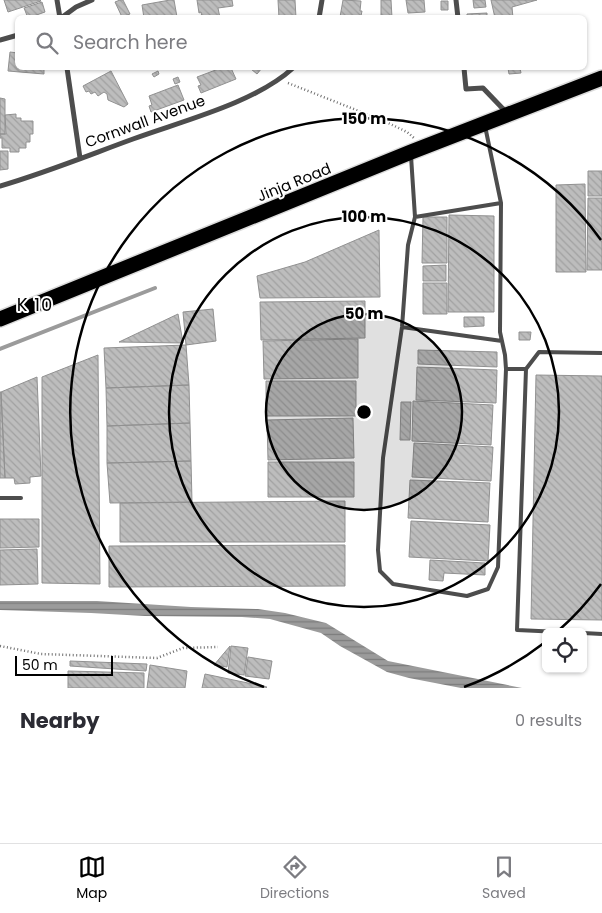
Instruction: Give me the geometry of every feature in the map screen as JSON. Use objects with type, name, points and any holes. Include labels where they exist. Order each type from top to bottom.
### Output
[{"type":"highway","name":"Jinja Road","points":[[0,319],[485,123],[602,78]]},
{"type":"street","points":[[57,0],[60,15]]},
{"type":"street","points":[[65,15],[76,7],[92,0]]},
{"type":"street","points":[[320,15],[322,0]]},
{"type":"street","points":[[456,0],[458,15]]},
{"type":"street","points":[[0,40],[15,36]]},
{"type":"street","points":[[67,70],[80,158]]},
{"type":"street","name":"Cornwall Avenue","points":[[0,186],[254,94],[280,80],[291,70]]},
{"type":"street","points":[[464,70],[466,89],[483,88],[508,115]]},
{"type":"lane","points":[[418,150],[415,217],[408,245],[402,327],[383,458],[378,550],[380,571],[393,584],[467,596],[488,590],[498,567],[506,369],[500,332],[501,202],[485,123]]},
{"type":"lane","points":[[415,217],[501,202]]},
{"type":"lane","points":[[402,327],[502,340]]},
{"type":"lane","points":[[542,631],[517,630],[526,369],[539,352],[602,353]]},
{"type":"lane","points":[[506,369],[526,369]]},
{"type":"lane","points":[[0,498],[21,498]]},
{"type":"lane","points":[[587,633],[602,634]]},
{"type":"path","points":[[280,80],[407,132],[418,150]]},
{"type":"path","points":[[0,646],[41,654],[157,658],[183,648],[218,648]]},
{"type":"shaded area","points":[[0,601],[97,601],[258,609],[285,613],[326,623],[388,661],[522,688],[461,688],[387,672],[340,646],[321,633],[270,619],[0,610]]},
{"type":"building","points":[[4,0],[40,0],[41,1],[8,12]]},
{"type":"building","points":[[123,0],[130,14],[121,15],[115,2]]},
{"type":"building","points":[[174,0],[177,15],[144,15],[142,5]]},
{"type":"building","points":[[197,0],[232,0],[233,6],[218,8],[219,15],[202,15],[201,12],[199,13]]},
{"type":"building","points":[[278,0],[295,0],[296,15],[279,15]]},
{"type":"building","points":[[343,0],[361,1],[361,15],[340,15]]},
{"type":"building","points":[[381,0],[391,0],[392,15],[381,15]]},
{"type":"building","points":[[406,0],[424,0],[425,12],[408,13]]},
{"type":"building","points":[[473,0],[485,0],[486,7],[474,8]]},
{"type":"building","points":[[491,0],[537,0],[512,7],[513,15],[494,15]]},
{"type":"building","points":[[441,1],[448,1],[448,10],[441,10]]},
{"type":"building","points":[[42,2],[45,12],[36,15],[27,15],[24,8]]},
{"type":"building","points":[[487,13],[487,15],[467,15]]},
{"type":"building","points":[[10,52],[15,53],[15,70],[44,70],[44,74],[8,71]]},
{"type":"building","points":[[216,70],[232,70],[236,79],[201,93],[198,86],[201,85],[197,77]]},
{"type":"building","points":[[252,70],[260,70],[257,74]]},
{"type":"building","points":[[508,70],[520,70],[521,73],[509,74]]},
{"type":"building","points":[[111,71],[128,104],[124,107],[108,100],[107,94],[104,92],[98,96],[95,92],[91,94],[89,91],[86,92],[83,86]]},
{"type":"building","points":[[158,71],[159,74],[154,77],[152,74]]},
{"type":"building","points":[[178,77],[180,82],[175,84],[173,79]]},
{"type":"building","points":[[178,85],[184,100],[151,112],[149,106],[152,105],[149,96]]},
{"type":"building","points":[[0,98],[5,99],[5,134],[0,134]]},
{"type":"building","points":[[16,114],[16,118],[21,118],[21,121],[33,121],[33,134],[30,134],[30,142],[26,142],[26,148],[19,148],[19,152],[10,152],[10,148],[2,148],[0,134],[6,134],[5,115]]},
{"type":"building","points":[[0,151],[8,151],[8,169],[0,170]]},
{"type":"building","points":[[588,171],[602,171],[602,196],[588,196]]},
{"type":"building","points":[[585,184],[586,272],[556,272],[556,185]]},
{"type":"building","points":[[588,198],[602,198],[602,270],[587,270]]},
{"type":"building","points":[[449,215],[494,216],[494,312],[448,312]]},
{"type":"building","points":[[423,217],[447,217],[447,263],[422,263]]},
{"type":"building","points":[[379,230],[380,297],[260,298],[257,276],[305,262]]},
{"type":"building","points":[[446,265],[446,281],[423,281],[423,266]]},
{"type":"building","points":[[423,283],[447,283],[447,314],[423,314]]},
{"type":"building","points":[[365,301],[365,338],[261,340],[260,302]]},
{"type":"building","points":[[213,309],[216,341],[186,345],[183,312]]},
{"type":"building","points":[[178,314],[183,343],[119,342]]},
{"type":"building","points":[[464,317],[484,317],[484,326],[464,327]]},
{"type":"building","points":[[519,332],[531,332],[530,340],[519,340]]},
{"type":"building","points":[[358,339],[358,378],[264,379],[263,341]]},
{"type":"building","points":[[186,345],[189,385],[106,388],[104,348]]},
{"type":"building","points":[[418,350],[497,352],[497,367],[418,364]]},
{"type":"building","points":[[98,355],[100,584],[42,583],[42,377]]},
{"type":"building","points":[[417,367],[497,370],[496,403],[416,400]]},
{"type":"building","points":[[536,375],[602,376],[602,620],[531,619]]},
{"type":"building","points":[[37,377],[41,476],[30,477],[30,483],[15,484],[14,478],[5,478],[1,392]]},
{"type":"building","points":[[266,381],[356,381],[356,416],[266,416]]},
{"type":"building","points":[[189,385],[190,423],[107,426],[106,388]]},
{"type":"building","points":[[1,392],[5,478],[0,478]]},
{"type":"building","points":[[413,401],[493,405],[491,445],[412,441]]},
{"type":"building","points":[[401,402],[411,402],[410,440],[400,440]]},
{"type":"building","points":[[353,418],[354,458],[268,460],[267,420]]},
{"type":"building","points":[[190,423],[191,461],[107,463],[107,426]]},
{"type":"building","points":[[414,443],[493,447],[491,481],[412,477]]},
{"type":"building","points":[[191,461],[192,502],[110,503],[107,463]]},
{"type":"building","points":[[268,462],[354,462],[354,497],[268,497]]},
{"type":"building","points":[[410,480],[490,483],[488,522],[408,518]]},
{"type":"building","points":[[345,501],[345,542],[120,542],[120,503]]},
{"type":"building","points":[[0,519],[39,519],[39,547],[0,548]]},
{"type":"building","points":[[411,521],[490,525],[488,561],[409,557]]},
{"type":"building","points":[[345,545],[345,586],[109,587],[109,546]]},
{"type":"building","points":[[37,549],[38,584],[0,585],[0,550]]},
{"type":"building","points":[[430,560],[485,563],[485,575],[444,573],[443,581],[429,580]]},
{"type":"building","points":[[230,646],[227,667],[214,665]]},
{"type":"building","points":[[231,646],[248,648],[244,675],[228,673]]},
{"type":"building","points":[[248,657],[272,661],[269,679],[245,676]]},
{"type":"building","points":[[70,661],[147,664],[146,671],[70,666]]},
{"type":"building","points":[[150,665],[187,671],[185,688],[147,688]]},
{"type":"building","points":[[68,671],[144,673],[144,688],[68,688]]},
{"type":"building","points":[[205,674],[267,687],[202,688]]},
{"type":"waterway","points":[[0,349],[155,288]]},
{"type":"district","name":"K 10","points":[[35,304]]}]
